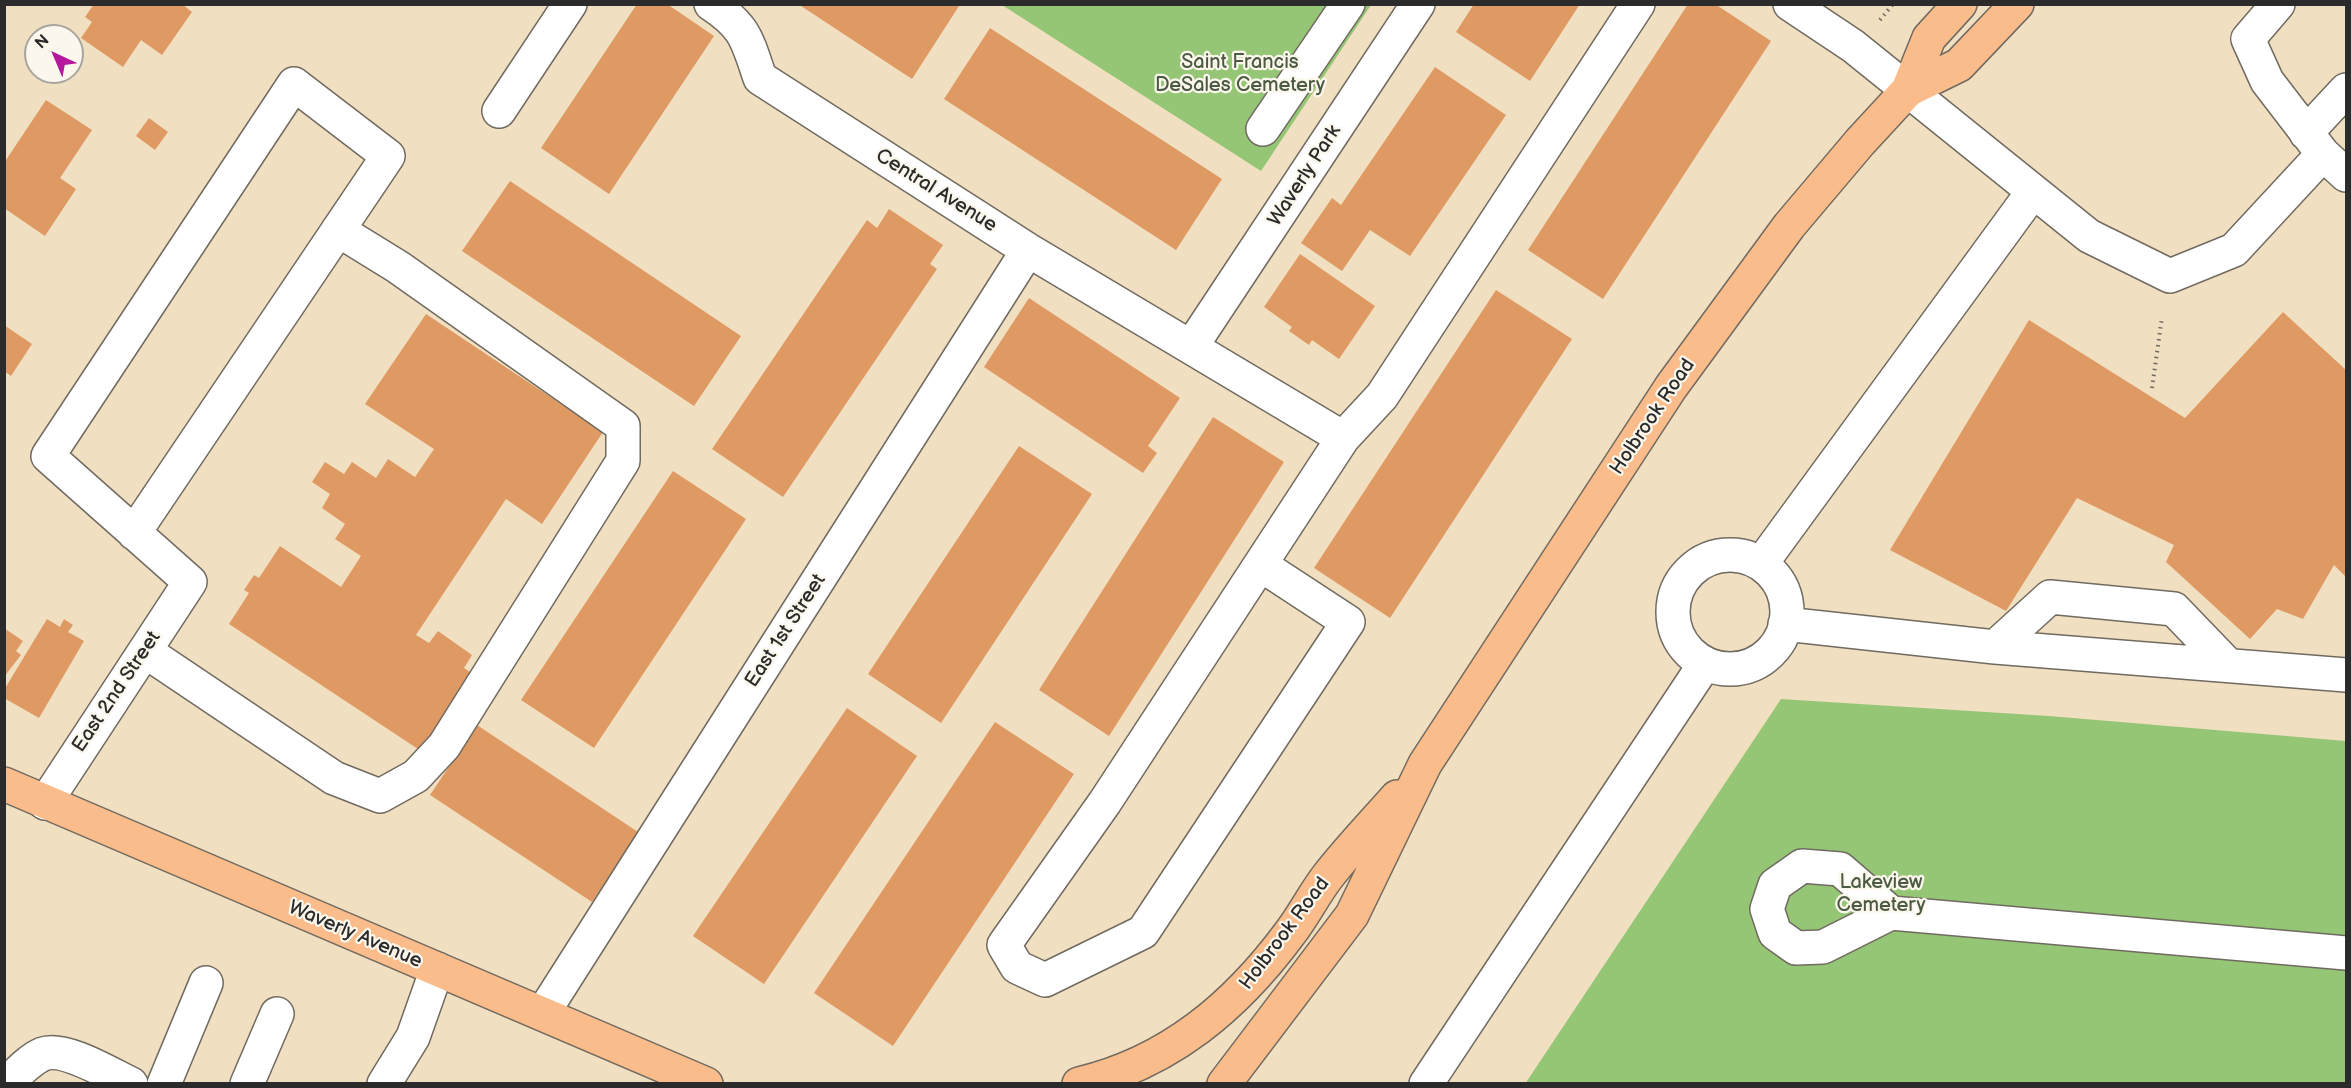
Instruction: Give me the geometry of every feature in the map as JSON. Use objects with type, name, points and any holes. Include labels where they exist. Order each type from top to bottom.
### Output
[{"type":"main road","name":"Holbrook Road","points":[[1224,1083],[1352,915],[1425,764],[1671,387],[1789,226],[1860,142],[1908,90],[1929,38],[1960,4]]},
{"type":"main road","name":"Holbrook Road","points":[[1908,90],[1959,65],[2018,4]]},
{"type":"main road","name":"Holbrook Road","points":[[1083,1083],[1142,1062],[1180,1043],[1238,996],[1291,932],[1328,877],[1425,764]]},
{"type":"main road","name":"Waverly Avenue","points":[[4,784],[706,1083]]},
{"type":"street","points":[[499,111],[570,4]]},
{"type":"street","name":"Central Avenue","points":[[711,4],[734,20],[747,41],[760,78],[1029,250],[1343,438]]},
{"type":"street","points":[[1263,129],[1348,4]]},
{"type":"street","name":"Waverly Park","points":[[1191,347],[1418,4]]},
{"type":"street","points":[[1261,565],[1348,622],[1143,932],[1045,980],[1017,967],[1004,945],[1105,802],[1343,438],[1382,396],[1638,4]]},
{"type":"street","points":[[1790,4],[1853,46],[2032,193],[2089,236],[2170,276],[2234,250],[2314,143],[2346,90]]},
{"type":"street","points":[[2278,4],[2248,39],[2267,81],[2314,143],[2346,175]]},
{"type":"street","points":[[294,84],[388,156],[134,533],[48,456],[294,84]]},
{"type":"street","points":[[1761,564],[2032,193]]},
{"type":"street","points":[[144,651],[334,778],[380,795],[416,776],[444,746],[623,461],[623,426],[398,267],[338,230]]},
{"type":"street","name":"East 1st Street","points":[[543,1012],[1029,250]]},
{"type":"street","name":"East 2nd Street","points":[[45,803],[190,582],[134,533]]},
{"type":"street","points":[[1734,554],[1761,564],[1779,582],[1786,599],[1785,624],[1783,634],[1772,650],[1757,662],[1738,669],[1704,664],[1686,649],[1677,632],[1673,613],[1674,603],[1685,577],[1700,564],[1716,556],[1734,554]]},
{"type":"street","points":[[1995,647],[2050,597],[2174,609],[2228,665]]},
{"type":"street","points":[[1785,624],[1995,647],[2346,675]]},
{"type":"street","points":[[1426,1083],[1704,664]]},
{"type":"street","points":[[1891,913],[2346,953]]},
{"type":"street","points":[[384,1083],[413,1037],[437,969]]},
{"type":"street","points":[[164,1083],[206,982]]},
{"type":"street","points":[[248,1083],[277,1014]]},
{"type":"street","points":[[6,1083],[33,1059],[46,1053],[64,1053],[131,1083]]},
{"type":"path","points":[[1882,19],[1893,4]]},
{"type":"path","points":[[2152,388],[2162,317]]},
{"type":"green space","name":"Saint Francis DeSales Cemetery","points":[[1002,5],[1371,5],[1261,171]]},
{"type":"green space","name":"Lakeview Cemetery","points":[[1781,699],[2049,716],[2346,741],[2346,1083],[1525,1084]]},
{"type":"building","points":[[94,4],[182,4],[192,12],[162,55],[141,40],[123,67],[84,40],[84,34],[92,22],[85,17]]},
{"type":"building","points":[[637,4],[667,4],[714,36],[609,194],[541,148]]},
{"type":"building","points":[[798,4],[957,4],[959,6],[912,79]]},
{"type":"building","points":[[1474,4],[1580,4],[1530,81],[1456,32]]},
{"type":"building","points":[[1688,4],[1715,4],[1771,41],[1603,299],[1528,250]]},
{"type":"building","points":[[990,28],[1222,179],[1176,250],[944,99]]},
{"type":"building","points":[[1435,67],[1506,115],[1410,256],[1370,230],[1342,271],[1301,243],[1332,198],[1341,205]]},
{"type":"building","points":[[46,100],[92,130],[60,178],[76,189],[45,236],[4,208],[4,163]]},
{"type":"building","points":[[149,118],[168,132],[155,150],[136,136]]},
{"type":"building","points":[[510,181],[741,336],[694,406],[462,251]]},
{"type":"building","points":[[889,209],[943,245],[930,264],[937,269],[783,497],[712,449],[867,220],[877,228]]},
{"type":"building","points":[[1300,254],[1375,306],[1339,359],[1312,340],[1309,345],[1289,331],[1292,327],[1264,307]]},
{"type":"building","points":[[1496,290],[1572,339],[1390,618],[1314,568]]},
{"type":"building","points":[[1029,298],[1180,398],[1148,446],[1157,453],[1143,473],[984,367]]},
{"type":"building","points":[[2283,312],[2346,370],[2346,577],[2334,565],[2303,619],[2277,609],[2250,639],[2166,562],[2174,545],[2077,498],[2006,611],[1890,550],[2029,320],[2185,418]]},
{"type":"building","points":[[426,314],[603,432],[542,524],[506,499],[416,635],[429,643],[438,631],[472,655],[464,668],[476,676],[424,753],[229,624],[249,593],[244,590],[254,575],[259,578],[280,546],[341,587],[361,556],[335,539],[345,524],[322,508],[330,494],[312,482],[325,462],[344,474],[352,462],[376,478],[388,459],[415,477],[434,449],[365,404]]},
{"type":"building","points":[[4,325],[32,344],[11,376],[4,371]]},
{"type":"building","points":[[1213,417],[1284,462],[1109,736],[1039,690]]},
{"type":"building","points":[[1019,446],[1092,494],[941,723],[868,674]]},
{"type":"building","points":[[673,471],[746,519],[594,748],[521,700]]},
{"type":"building","points":[[47,619],[60,627],[64,619],[73,625],[68,632],[84,641],[39,718],[4,698],[4,690]]},
{"type":"building","points":[[4,628],[23,641],[16,651],[21,655],[4,677]]},
{"type":"building","points":[[847,708],[917,756],[764,984],[693,936]]},
{"type":"building","points":[[995,722],[1074,774],[893,1046],[814,993]]},
{"type":"building","points":[[477,725],[638,832],[592,902],[430,795]]}]
